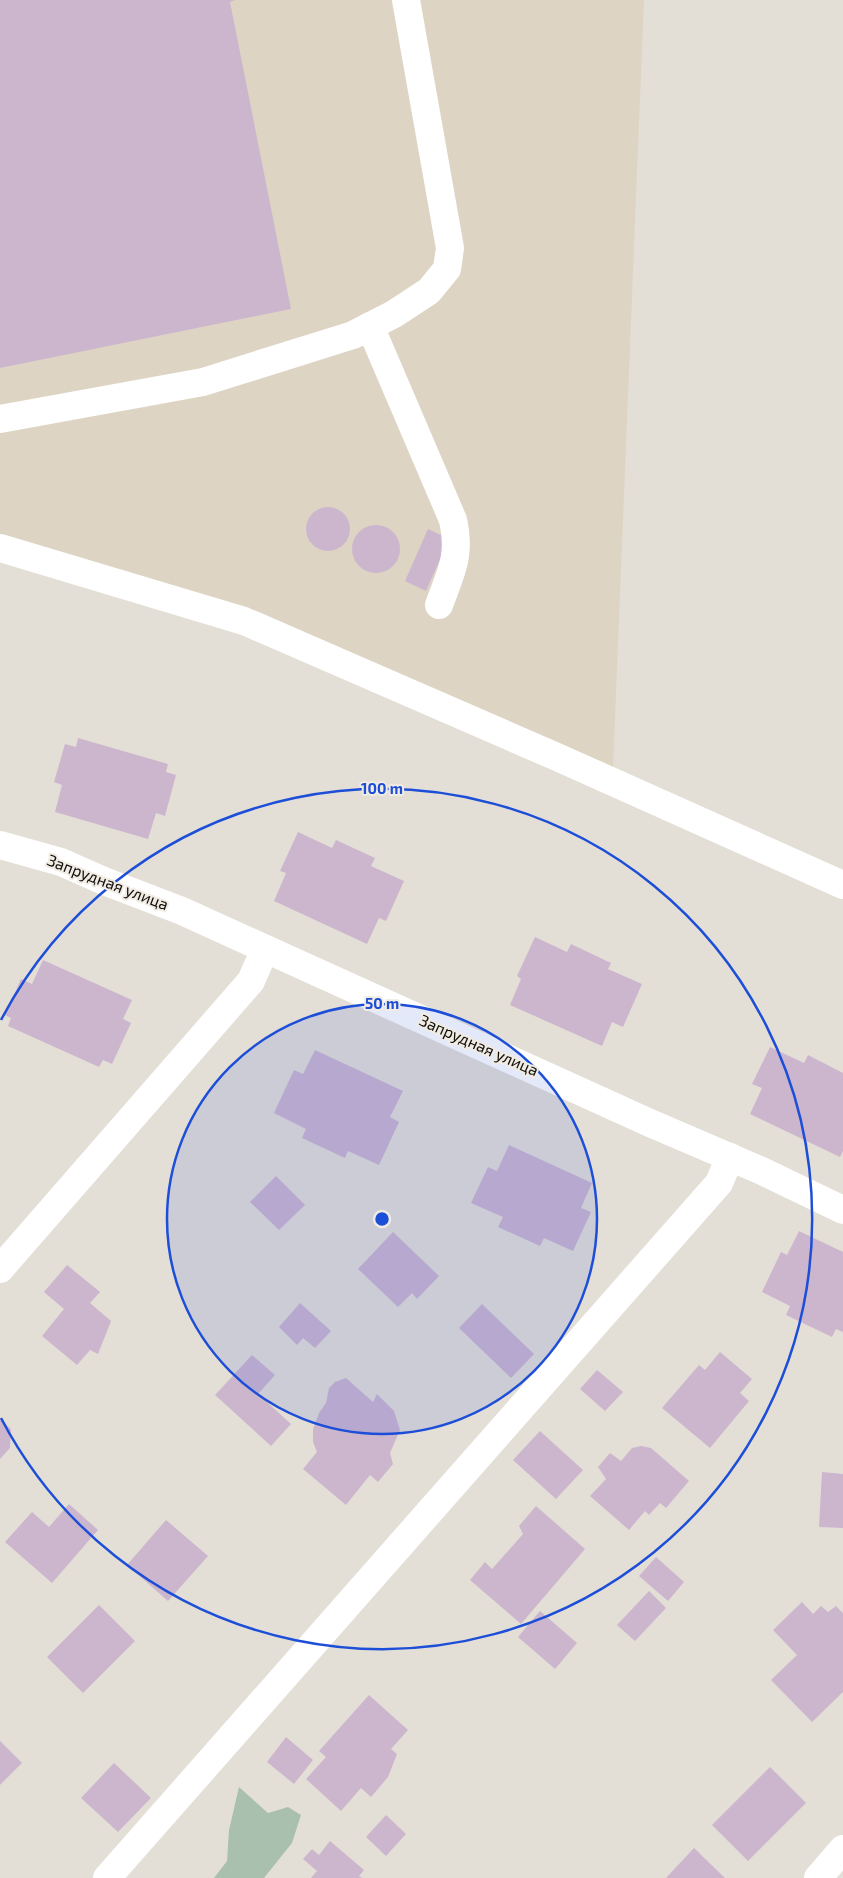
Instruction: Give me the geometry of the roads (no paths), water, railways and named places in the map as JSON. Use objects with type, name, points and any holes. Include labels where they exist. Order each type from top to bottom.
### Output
[{"type":"street","points":[[0,419],[203,382],[353,335],[429,292],[447,269],[450,248],[406,0]]},
{"type":"street","points":[[370,326],[453,520],[457,538],[457,555],[439,605]]},
{"type":"street","points":[[0,548],[244,621],[557,757],[843,886]]},
{"type":"street","name":"Запрудная улица","points":[[0,845],[61,862],[182,911],[730,1157],[843,1210]]},
{"type":"street","points":[[0,1269],[251,981],[265,949]]},
{"type":"street","points":[[107,1878],[718,1183],[730,1157]]},
{"type":"street","points":[[818,1878],[843,1849]]}]
